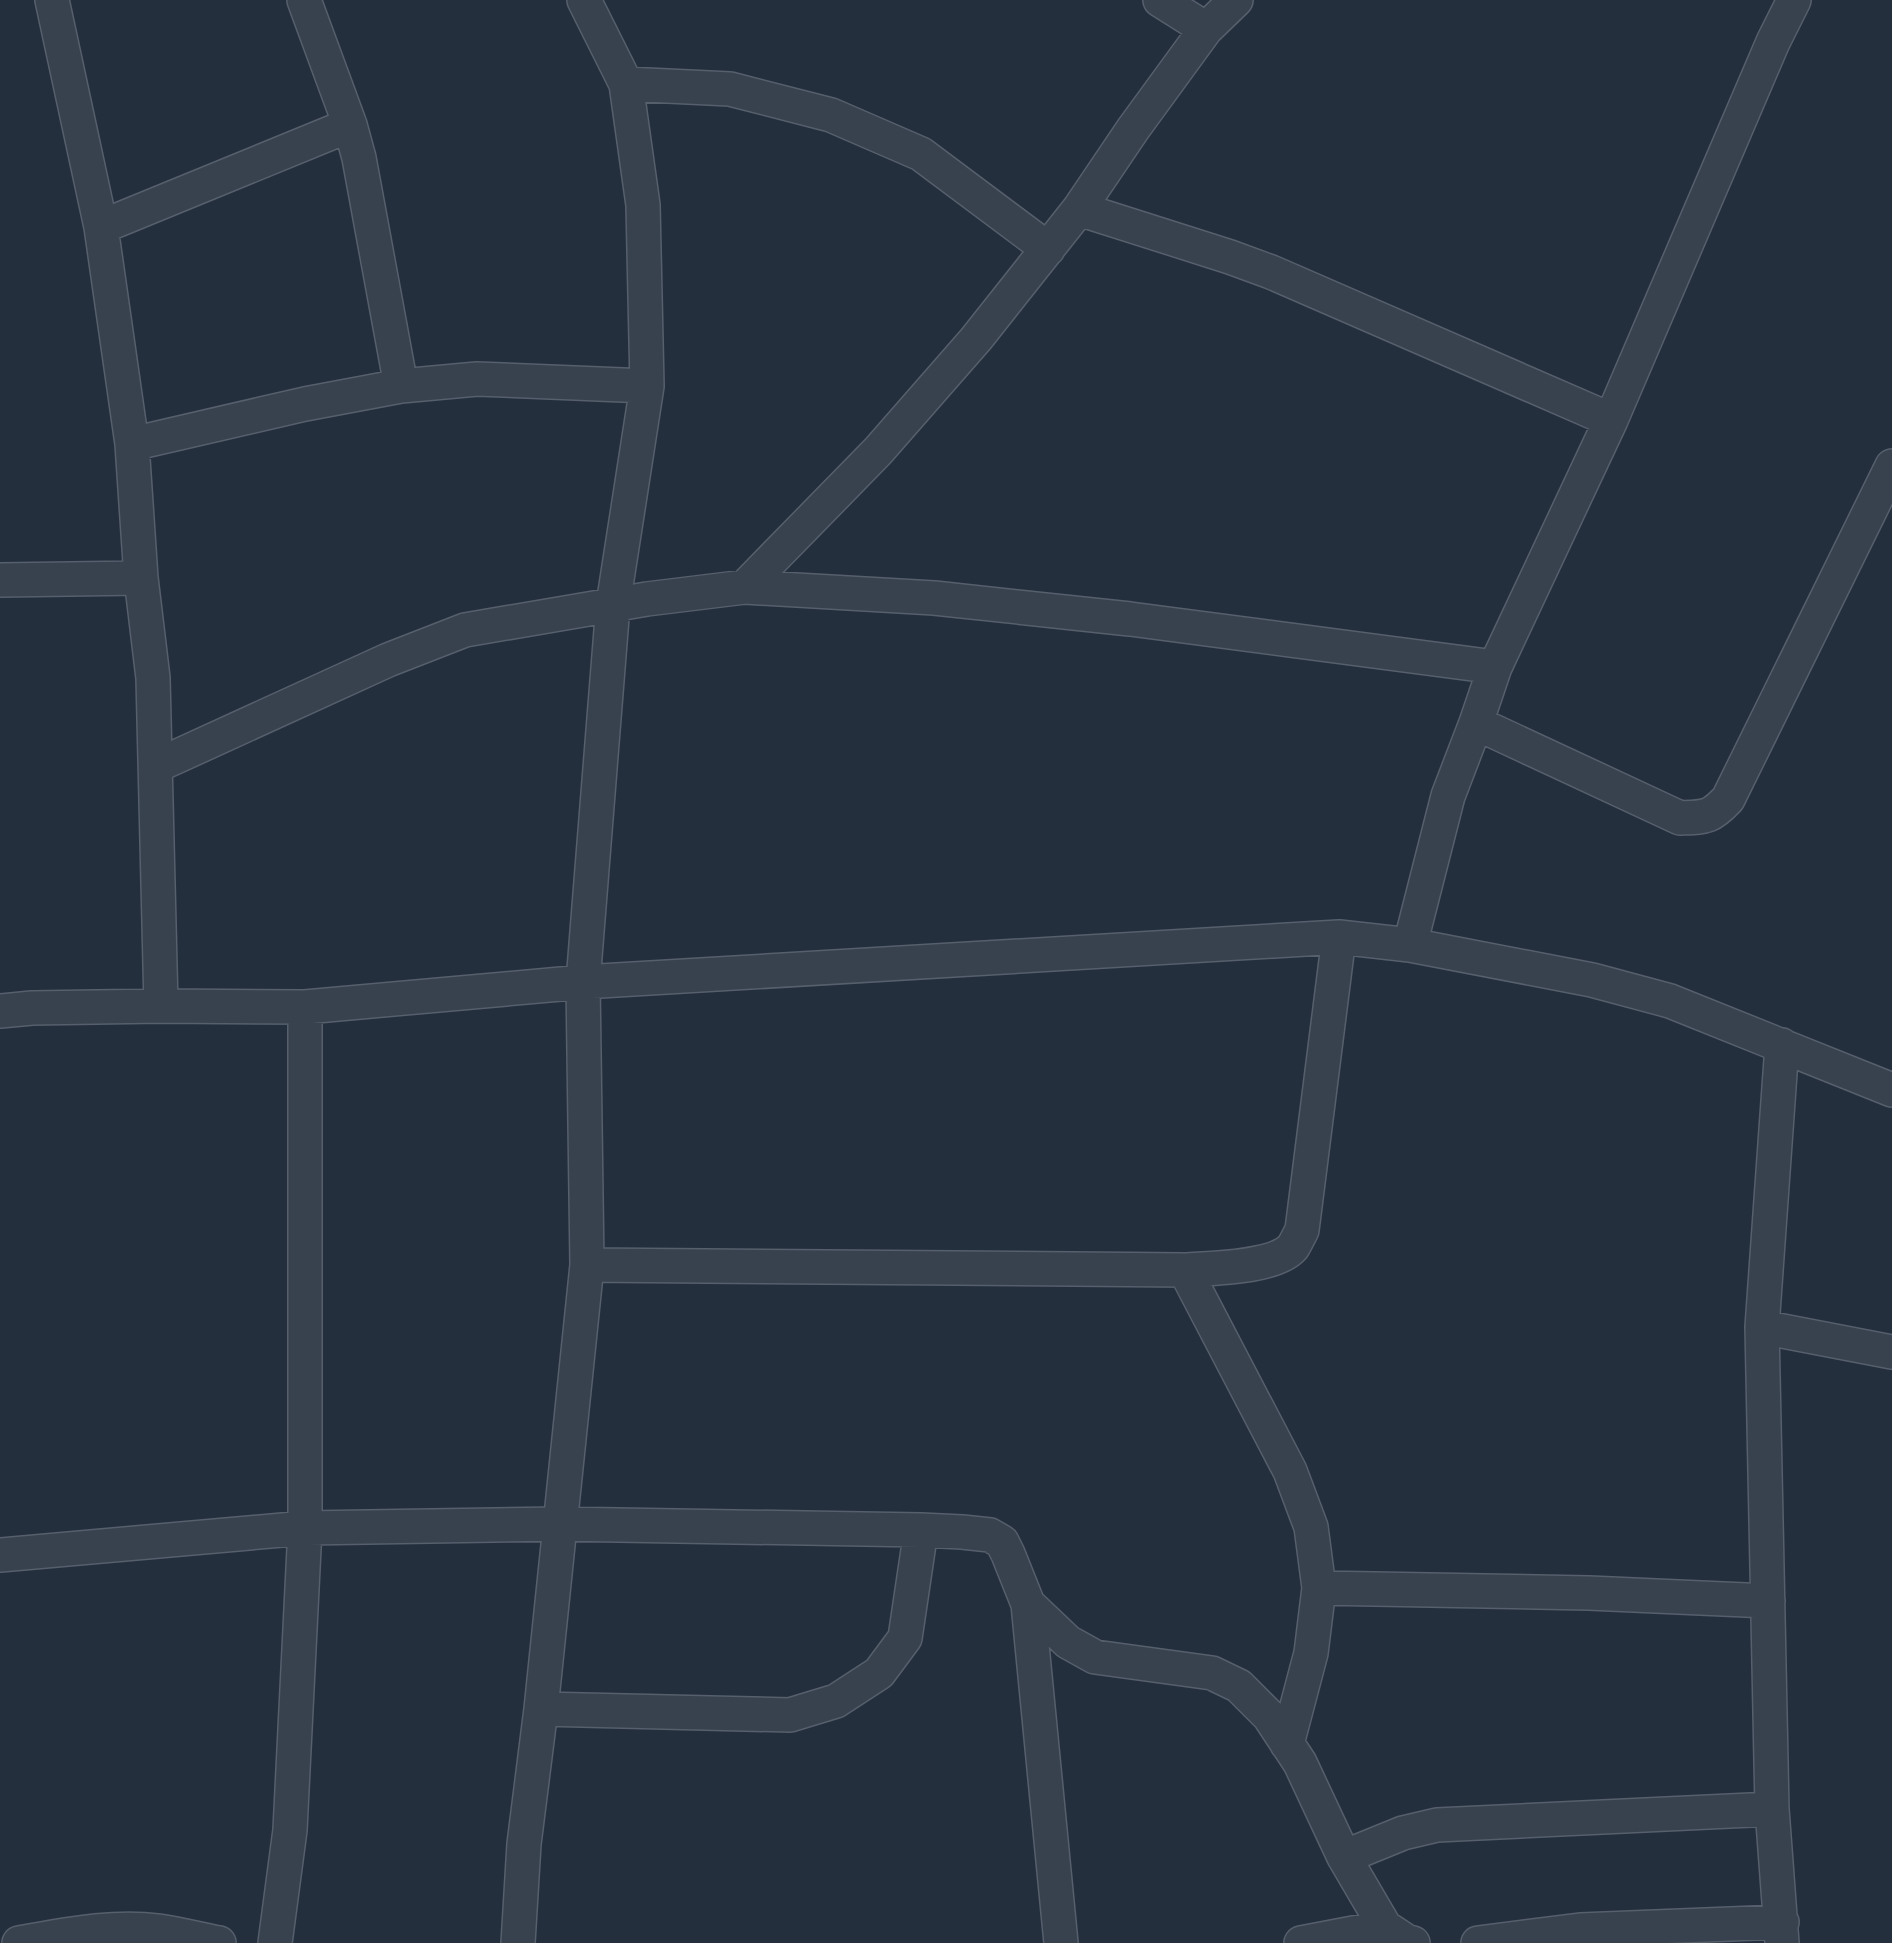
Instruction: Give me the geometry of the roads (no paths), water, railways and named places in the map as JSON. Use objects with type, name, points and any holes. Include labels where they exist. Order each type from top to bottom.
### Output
[{"type":"street","points":[[52,0],[101,227],[132,444],[141,578],[153,678],[161,1006]]},
{"type":"street","points":[[304,0],[350,125],[359,158],[401,386]]},
{"type":"street","points":[[518,1943],[524,1844],[541,1709],[586,1265],[583,982],[613,605],[646,386],[643,205],[626,84],[584,0]]},
{"type":"street","points":[[1161,0],[1206,28]]},
{"type":"street","points":[[745,587],[878,451],[976,339],[1080,209],[1133,129],[1206,28],[1236,0]]},
{"type":"street","points":[[1410,945],[1448,796],[1495,667],[1611,420],[1773,42],[1794,0]]},
{"type":"street","points":[[626,84],[730,89],[831,115],[921,154],[1048,249]]},
{"type":"street","points":[[101,227],[350,125]]},
{"type":"street","points":[[1080,209],[1271,272],[1611,420]]},
{"type":"street","points":[[132,444],[305,404],[401,386],[477,379],[646,386]]},
{"type":"street","points":[[1476,723],[1680,818],[1715,813],[1728,799],[1892,466]]},
{"type":"street","points":[[0,580],[141,578]]},
{"type":"street","points":[[156,766],[388,660],[465,630],[613,605],[745,587],[934,598],[1130,618],[1495,667]]},
{"type":"street","points":[[586,1265],[1185,1270],[1240,1266],[1269,1261],[1292,1248],[1302,1230],[1339,937]]},
{"type":"street","points":[[0,1011],[32,1008],[161,1006],[305,1007],[583,982],[1339,937],[1410,945],[1592,980],[1670,1001],[1892,1090]]},
{"type":"street","points":[[275,1943],[290,1830],[305,1528],[305,1007]]},
{"type":"street","points":[[1478,1943],[1580,1930],[1782,1932],[1772,1809],[1762,1327],[1782,1045]]},
{"type":"street","points":[[1185,1270],[1290,1471],[1311,1527],[1319,1588],[1311,1653],[1287,1744]]},
{"type":"street","points":[[1762,1327],[1892,1352]]},
{"type":"street","points":[[0,1555],[305,1528],[560,1524],[921,1530],[990,1536],[1002,1542],[1028,1604],[1061,1943]]},
{"type":"street","points":[[541,1709],[790,1716],[836,1701],[879,1673],[905,1638],[921,1530]]},
{"type":"street","points":[[1319,1588],[1589,1593],[1768,1601]]},
{"type":"street","points":[[1028,1604],[1068,1642],[1095,1657],[1212,1673],[1239,1686],[1269,1716],[1300,1763],[1344,1857],[1399,1935]]},
{"type":"street","points":[[1344,1857],[1403,1833],[1437,1825],[1772,1809]]},
{"type":"street","points":[[19,1943],[78,1932],[120,1930],[158,1931],[219,1943]]},
{"type":"street","points":[[1302,1943],[1399,1935]]}]
